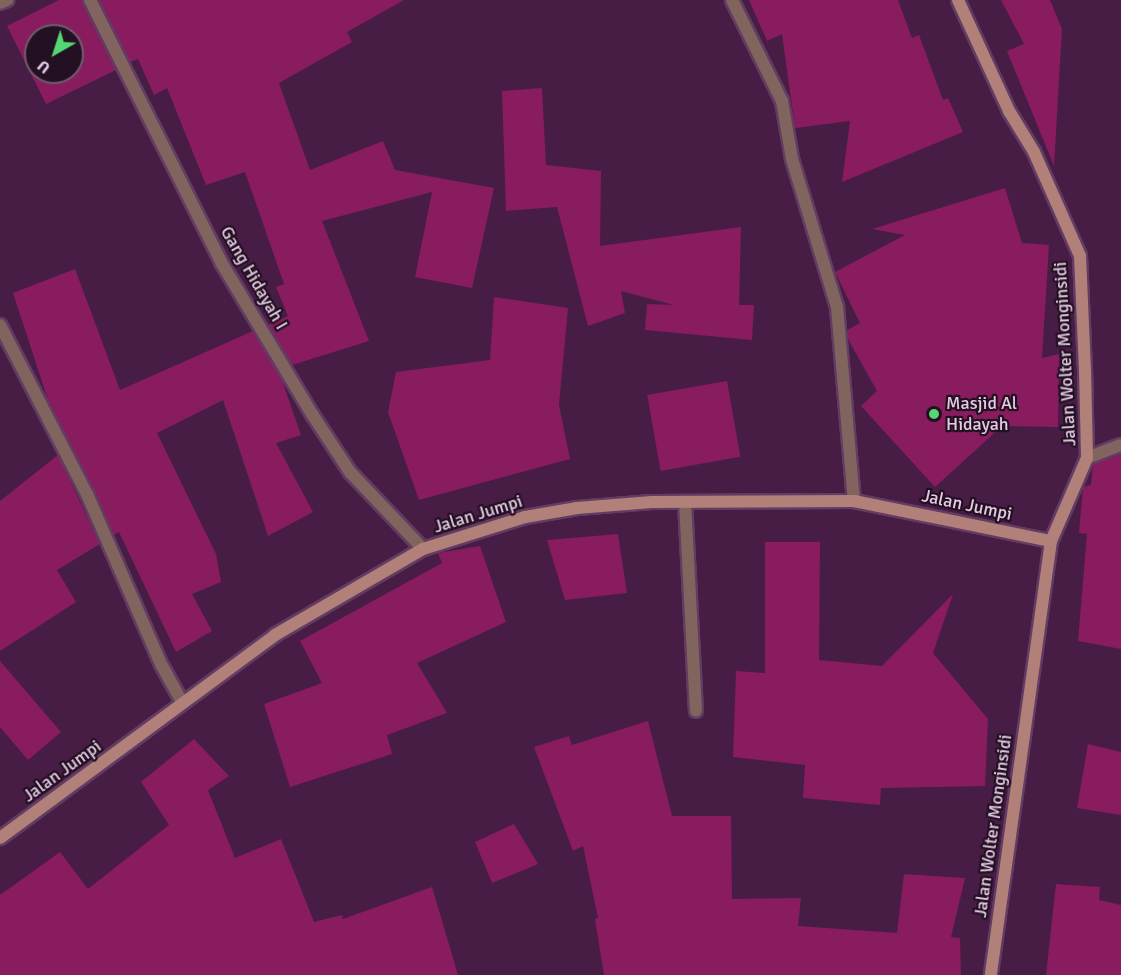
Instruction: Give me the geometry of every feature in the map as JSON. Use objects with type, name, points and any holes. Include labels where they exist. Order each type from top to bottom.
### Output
[{"type":"street","points":[[0,3],[7,0]]},
{"type":"street","name":"Gang Hidayah I","points":[[90,0],[221,262],[312,414],[350,472],[423,549]]},
{"type":"street","points":[[732,0],[782,100],[792,159],[837,307],[854,501]]},
{"type":"street","name":"Jalan Wolter Monginsidi","points":[[957,0],[1009,111],[1034,152],[1080,256],[1088,458],[1051,541],[991,975]]},
{"type":"street","points":[[0,326],[87,494],[161,664],[182,702]]},
{"type":"street","points":[[1088,458],[1121,445]]},
{"type":"street","name":"Jalan Jumpi","points":[[0,838],[274,635],[423,549],[525,518],[577,508],[684,502],[854,501],[1051,541]]},
{"type":"street","points":[[684,502],[696,711]]},
{"type":"building","points":[[59,0],[82,0],[116,70],[46,104],[36,84],[84,84],[84,24],[24,24],[24,60],[7,26]]},
{"type":"building","points":[[99,0],[404,0],[347,32],[352,42],[279,83],[310,170],[383,141],[395,170],[494,188],[472,288],[415,277],[432,192],[322,221],[369,341],[292,365],[268,325],[288,316],[276,287],[284,284],[245,172],[206,185],[167,88],[154,95],[138,59],[130,62]]},
{"type":"building","points":[[749,0],[898,0],[912,38],[919,35],[943,100],[948,98],[963,132],[842,182],[850,121],[795,128],[782,34],[767,41]]},
{"type":"building","points":[[1001,0],[1050,0],[1062,29],[1054,166],[1007,51],[1024,44]]},
{"type":"building","points":[[542,88],[546,165],[601,171],[600,246],[741,227],[739,305],[754,305],[752,340],[645,330],[647,304],[674,305],[621,291],[625,313],[588,326],[557,207],[506,211],[502,91]]},
{"type":"building","points":[[1005,188],[1022,243],[1049,245],[1042,358],[1059,354],[1058,427],[1002,426],[935,487],[861,406],[877,391],[848,339],[847,330],[860,323],[835,272],[905,235],[872,229]]},
{"type":"building","points":[[75,269],[120,390],[253,331],[282,380],[301,435],[276,443],[313,512],[268,536],[223,400],[157,433],[216,554],[221,582],[192,594],[212,631],[176,652],[119,532],[114,535],[48,400],[13,293]]},
{"type":"building","points":[[494,297],[568,308],[559,405],[570,459],[419,500],[388,412],[396,372],[490,360]]},
{"type":"building","points":[[727,381],[740,457],[661,471],[647,395]]},
{"type":"building","points":[[1121,454],[1121,649],[1078,641],[1087,534],[1079,533],[1083,487],[1091,485],[1093,464]]},
{"type":"building","points":[[58,455],[100,544],[57,570],[76,602],[0,651],[0,501]]},
{"type":"building","points":[[618,534],[627,593],[565,600],[547,540]]},
{"type":"building","points":[[765,542],[820,542],[819,660],[882,666],[953,594],[933,653],[988,719],[985,786],[881,788],[880,805],[803,798],[805,765],[733,757],[736,671],[765,673]]},
{"type":"building","points":[[480,546],[506,622],[417,663],[447,713],[387,735],[392,754],[290,787],[264,704],[322,683],[300,641],[442,563],[438,553]]},
{"type":"building","points":[[0,661],[61,732],[28,760],[0,727]]},
{"type":"building","points":[[648,721],[672,816],[731,816],[732,899],[801,898],[798,926],[897,933],[904,874],[965,878],[951,937],[960,938],[961,975],[604,975],[595,919],[598,918],[583,846],[573,851],[534,747],[569,736],[572,745]]},
{"type":"building","points":[[194,739],[229,776],[208,790],[235,858],[281,839],[314,922],[342,915],[343,919],[432,887],[458,975],[0,975],[0,895],[60,852],[88,889],[169,825],[141,782]]},
{"type":"building","points":[[1088,744],[1121,752],[1121,815],[1077,808]]},
{"type":"building","points":[[514,824],[538,864],[492,883],[475,842]]},
{"type":"building","points":[[1056,884],[1100,887],[1099,900],[1121,905],[1121,975],[1046,975]]},
{"type":"place","name":"Masjid Al Hidayah","points":[[934,414]]}]
